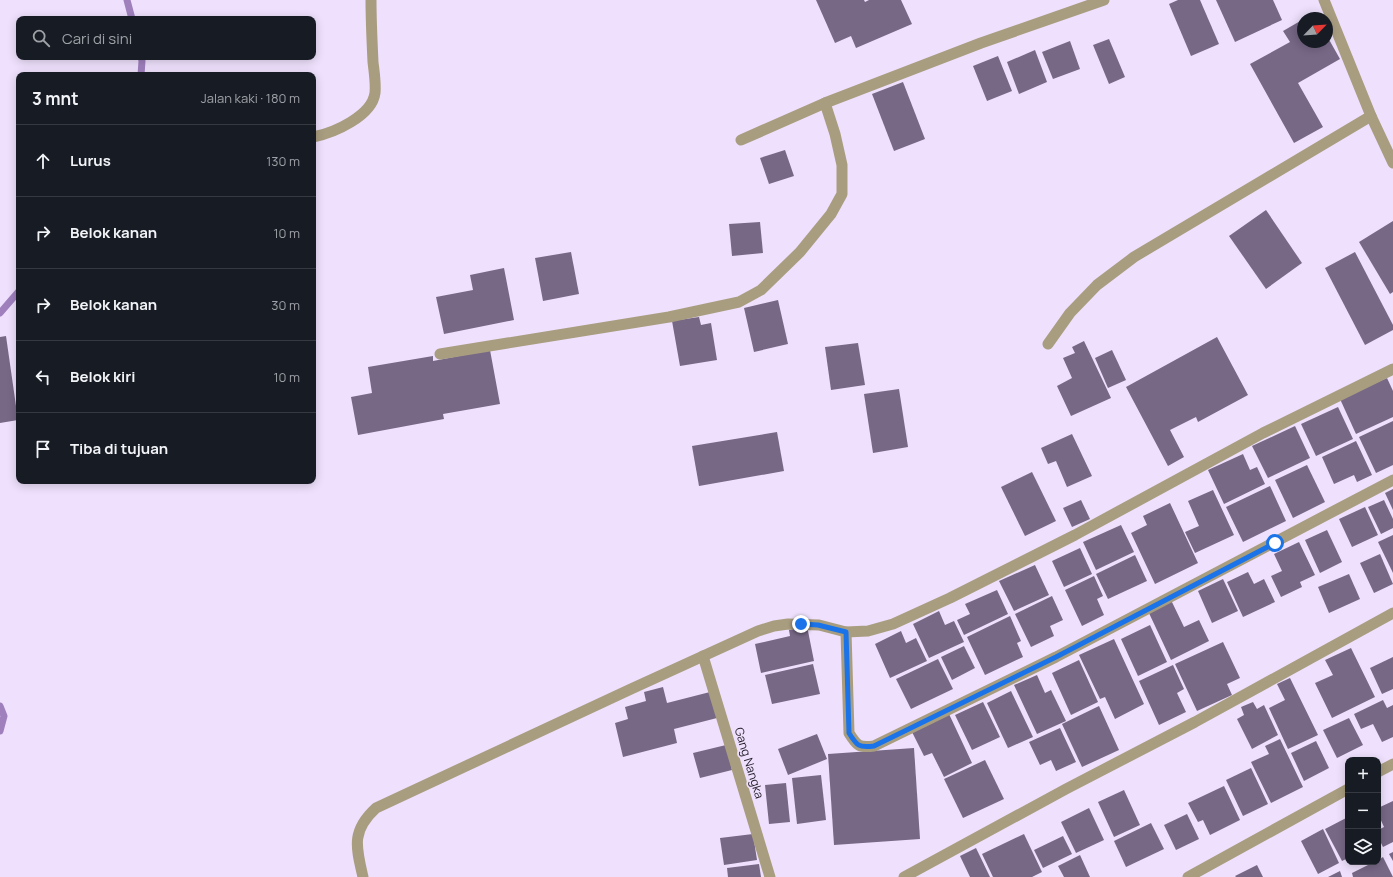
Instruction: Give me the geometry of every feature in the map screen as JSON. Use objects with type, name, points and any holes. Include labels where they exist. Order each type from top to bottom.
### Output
[{"type":"street","points":[[316,136],[324,135],[347,124],[363,113],[371,104],[375,92],[371,32],[371,0]]},
{"type":"street","points":[[741,140],[825,103],[981,43],[1104,0]]},
{"type":"street","points":[[1324,0],[1371,116],[1393,163]]},
{"type":"street","points":[[440,354],[669,317],[739,302],[761,290],[800,252],[831,214],[842,194],[842,165],[836,134],[825,103]]},
{"type":"street","points":[[1048,344],[1070,313],[1096,285],[1134,257],[1371,116]]},
{"type":"street","points":[[363,877],[357,854],[356,840],[366,817],[376,808],[758,631],[774,626],[801,624],[818,625],[846,632],[868,631],[892,624],[950,598],[1075,535],[1263,433],[1393,369]]},
{"type":"street","points":[[846,632],[849,733],[858,746],[864,748],[874,746],[1056,657],[1393,480]]},
{"type":"street","points":[[904,877],[1066,789],[1202,718],[1393,612]]},
{"type":"street","name":"Gang Nangka","points":[[703,656],[770,877]]},
{"type":"street","points":[[1381,770],[1393,764]]},
{"type":"street","points":[[1188,877],[1345,791]]},
{"type":"building","points":[[816,0],[864,0],[865,2],[869,0],[901,0],[912,24],[856,48],[851,36],[835,43]]},
{"type":"building","points":[[1178,0],[1200,0],[1219,44],[1191,56],[1169,4]]},
{"type":"building","points":[[1216,0],[1273,0],[1282,20],[1235,42]]},
{"type":"building","points":[[1297,23],[1297,48],[1333,48],[1333,47],[1340,59],[1298,83],[1323,127],[1294,143],[1250,64],[1290,42],[1283,31]]},
{"type":"building","points":[[1109,39],[1125,77],[1109,84],[1093,45]]},
{"type":"building","points":[[1070,41],[1080,69],[1053,79],[1042,52]]},
{"type":"building","points":[[1035,50],[1047,82],[1019,94],[1007,62]]},
{"type":"building","points":[[998,56],[1012,91],[987,101],[973,66]]},
{"type":"building","points":[[903,82],[925,139],[894,151],[872,94]]},
{"type":"building","points":[[785,150],[794,176],[769,184],[760,158]]},
{"type":"building","points":[[1266,210],[1302,263],[1266,289],[1229,236]]},
{"type":"building","points":[[1393,221],[1393,292],[1390,294],[1359,242]]},
{"type":"building","points":[[760,222],[763,253],[732,256],[729,224]]},
{"type":"building","points":[[571,252],[579,294],[543,301],[535,258]]},
{"type":"building","points":[[1355,252],[1393,325],[1393,330],[1365,345],[1325,268]]},
{"type":"building","points":[[504,268],[514,320],[444,334],[436,297],[473,290],[470,275]]},
{"type":"building","points":[[778,300],[788,344],[754,352],[744,308]]},
{"type":"building","points":[[699,317],[701,325],[711,323],[717,360],[680,366],[672,321]]},
{"type":"building","points":[[6,336],[16,406],[16,420],[0,423],[0,337]]},
{"type":"building","points":[[1217,337],[1248,395],[1198,422],[1196,417],[1170,430],[1184,457],[1168,466],[1126,387]]},
{"type":"building","points":[[1084,341],[1111,398],[1071,416],[1057,386],[1072,378],[1063,358],[1075,353],[1072,347]]},
{"type":"building","points":[[858,343],[865,385],[831,390],[825,347]]},
{"type":"building","points":[[490,350],[500,404],[443,414],[444,419],[358,435],[351,397],[372,393],[368,367],[433,356],[433,361]]},
{"type":"building","points":[[1112,350],[1126,380],[1108,388],[1095,358]]},
{"type":"building","points":[[1387,378],[1393,391],[1393,417],[1356,434],[1340,399]]},
{"type":"building","points":[[899,389],[908,447],[873,453],[864,394]]},
{"type":"building","points":[[1338,407],[1353,439],[1316,456],[1301,424]]},
{"type":"building","points":[[1393,421],[1393,465],[1376,473],[1359,437]]},
{"type":"building","points":[[1295,426],[1310,458],[1268,478],[1252,446]]},
{"type":"building","points":[[777,432],[784,471],[699,486],[692,446]]},
{"type":"building","points":[[1072,434],[1092,476],[1067,487],[1056,461],[1048,464],[1041,448]]},
{"type":"building","points":[[1356,441],[1372,475],[1357,482],[1354,475],[1334,484],[1322,457]]},
{"type":"building","points":[[1243,454],[1250,470],[1257,467],[1265,484],[1224,504],[1208,470]]},
{"type":"building","points":[[1307,465],[1325,502],[1293,518],[1275,480]]},
{"type":"building","points":[[1032,472],[1056,521],[1025,536],[1001,487]]},
{"type":"building","points":[[1270,486],[1286,521],[1243,542],[1226,507]]},
{"type":"building","points":[[1393,489],[1393,510],[1385,493]]},
{"type":"building","points":[[1213,490],[1234,535],[1195,553],[1185,532],[1199,526],[1188,501]]},
{"type":"building","points":[[1081,500],[1090,519],[1072,527],[1063,508]]},
{"type":"building","points":[[1384,500],[1393,519],[1393,528],[1381,534],[1368,507]]},
{"type":"building","points":[[1170,503],[1198,563],[1155,584],[1131,533],[1147,525],[1143,516]]},
{"type":"building","points":[[1365,507],[1378,535],[1352,547],[1339,519]]},
{"type":"building","points":[[1121,525],[1134,552],[1096,570],[1083,542]]},
{"type":"building","points":[[1327,530],[1342,562],[1320,573],[1305,540]]},
{"type":"building","points":[[1393,535],[1393,573],[1378,542]]},
{"type":"building","points":[[1299,542],[1315,575],[1300,582],[1302,587],[1281,597],[1271,576],[1282,571],[1274,554]]},
{"type":"building","points":[[1080,548],[1092,574],[1064,587],[1052,561]]},
{"type":"building","points":[[1380,554],[1393,584],[1374,593],[1360,563]]},
{"type":"building","points":[[1135,555],[1147,581],[1108,599],[1096,574]]},
{"type":"building","points":[[1035,565],[1049,595],[1014,611],[999,581]]},
{"type":"building","points":[[1248,572],[1254,584],[1264,579],[1275,602],[1243,617],[1227,582]]},
{"type":"building","points":[[1349,574],[1360,599],[1329,613],[1318,587]]},
{"type":"building","points":[[1094,576],[1103,596],[1097,599],[1104,615],[1082,626],[1065,590]]},
{"type":"building","points":[[1223,579],[1238,611],[1212,623],[1198,591]]},
{"type":"building","points":[[997,590],[1008,614],[964,635],[957,620],[970,614],[965,604]]},
{"type":"building","points":[[1052,596],[1063,620],[1050,626],[1054,636],[1031,647],[1015,614]]},
{"type":"building","points":[[1171,600],[1184,627],[1199,620],[1209,641],[1171,660],[1148,611]]},
{"type":"building","points":[[939,611],[945,625],[954,621],[964,642],[929,658],[913,624]]},
{"type":"building","points":[[1010,616],[1021,641],[1017,643],[1023,657],[985,675],[967,637]]},
{"type":"building","points":[[1150,625],[1167,662],[1138,676],[1121,639]]},
{"type":"building","points":[[807,626],[814,661],[761,673],[755,644],[790,636],[789,630]]},
{"type":"building","points":[[901,631],[906,643],[916,638],[927,661],[890,678],[875,644]]},
{"type":"building","points":[[1114,639],[1144,704],[1115,719],[1105,697],[1100,699],[1079,655]]},
{"type":"building","points":[[1223,642],[1240,678],[1227,684],[1232,695],[1197,711],[1175,664]]},
{"type":"building","points":[[964,646],[975,668],[952,680],[941,657]]},
{"type":"building","points":[[1351,648],[1375,697],[1332,718],[1315,683],[1333,675],[1325,660]]},
{"type":"building","points":[[1393,657],[1393,689],[1382,694],[1370,668]]},
{"type":"building","points":[[938,659],[953,689],[911,709],[896,679]]},
{"type":"building","points":[[1079,660],[1098,702],[1071,715],[1052,673]]},
{"type":"building","points":[[813,664],[820,694],[772,704],[765,675]]},
{"type":"building","points":[[1173,665],[1184,689],[1177,693],[1186,712],[1159,725],[1139,681]]},
{"type":"building","points":[[1037,675],[1045,693],[1051,690],[1066,721],[1037,734],[1014,685]]},
{"type":"building","points":[[1290,678],[1318,735],[1288,749],[1269,708],[1285,700],[1277,684]]},
{"type":"building","points":[[663,687],[667,703],[710,692],[717,718],[674,729],[677,743],[623,757],[615,723],[628,719],[625,707],[646,701],[644,692]]},
{"type":"building","points":[[1011,691],[1033,737],[1008,748],[987,703]]},
{"type":"building","points":[[1383,700],[1387,708],[1393,705],[1393,737],[1382,742],[1373,724],[1361,729],[1354,714]]},
{"type":"building","points":[[983,702],[1000,737],[972,750],[955,715]]},
{"type":"building","points":[[1253,702],[1257,709],[1264,705],[1278,735],[1252,749],[1237,719],[1244,715],[1241,707]]},
{"type":"building","points":[[1099,706],[1119,750],[1082,767],[1062,724]]},
{"type":"building","points":[[949,714],[972,763],[944,777],[932,753],[924,756],[912,732]]},
{"type":"building","points":[[1349,718],[1363,745],[1337,758],[1323,730]]},
{"type":"building","points":[[1060,728],[1076,762],[1056,771],[1051,760],[1040,765],[1029,742]]},
{"type":"building","points":[[817,734],[827,759],[788,775],[778,749]]},
{"type":"building","points":[[1280,739],[1303,787],[1271,803],[1251,762],[1269,754],[1265,746]]},
{"type":"building","points":[[1316,741],[1329,768],[1304,781],[1291,753]]},
{"type":"building","points":[[726,745],[732,770],[700,778],[693,753]]},
{"type":"building","points":[[914,748],[920,839],[834,845],[828,754]]},
{"type":"building","points":[[985,760],[1004,799],[963,818],[944,779]]},
{"type":"building","points":[[1251,768],[1268,804],[1243,816],[1226,780]]},
{"type":"building","points":[[821,775],[826,820],[797,824],[792,778]]},
{"type":"building","points":[[786,783],[790,822],[769,824],[765,785]]},
{"type":"building","points":[[1224,786],[1240,820],[1210,835],[1203,820],[1198,822],[1188,803]]},
{"type":"building","points":[[1124,790],[1140,825],[1114,837],[1098,802]]},
{"type":"building","points":[[1393,801],[1393,842],[1383,847],[1381,843],[1381,828],[1384,827],[1381,820],[1381,807]]},
{"type":"building","points":[[1089,808],[1104,840],[1076,853],[1061,822]]},
{"type":"building","points":[[1187,814],[1199,839],[1176,850],[1164,825]]},
{"type":"building","points":[[1345,819],[1345,860],[1342,861],[1325,829]]},
{"type":"building","points":[[1151,823],[1164,849],[1126,867],[1114,841]]},
{"type":"building","points":[[1323,829],[1339,863],[1318,874],[1301,841]]},
{"type":"building","points":[[753,834],[757,860],[724,865],[720,838]]},
{"type":"building","points":[[1024,834],[1042,872],[1032,877],[993,877],[982,854]]},
{"type":"building","points":[[1063,836],[1072,854],[1043,868],[1034,850]]},
{"type":"building","points":[[976,848],[990,877],[970,877],[960,856]]},
{"type":"building","points":[[1393,852],[1393,861],[1389,854]]},
{"type":"building","points":[[1080,855],[1090,877],[1064,877],[1058,866]]},
{"type":"building","points":[[1383,857],[1393,877],[1353,877],[1352,873],[1368,865],[1381,865],[1381,858]]},
{"type":"building","points":[[759,864],[761,877],[728,877],[727,868]]},
{"type":"building","points":[[1257,865],[1263,877],[1235,876]]},
{"type":"building","points":[[1340,871],[1342,877],[1328,877]]},
{"type":"waterway","points":[[127,0],[131,16]]},
{"type":"waterway","points":[[141,72],[142,60]]},
{"type":"waterway","points":[[0,313],[16,294]]},
{"type":"waterway","points":[[0,706],[4,716],[0,731]]},
{"type":"route","points":[[801,624],[818,625],[846,632],[849,733],[858,746],[864,748],[874,746],[1056,657],[1275,543]]}]
